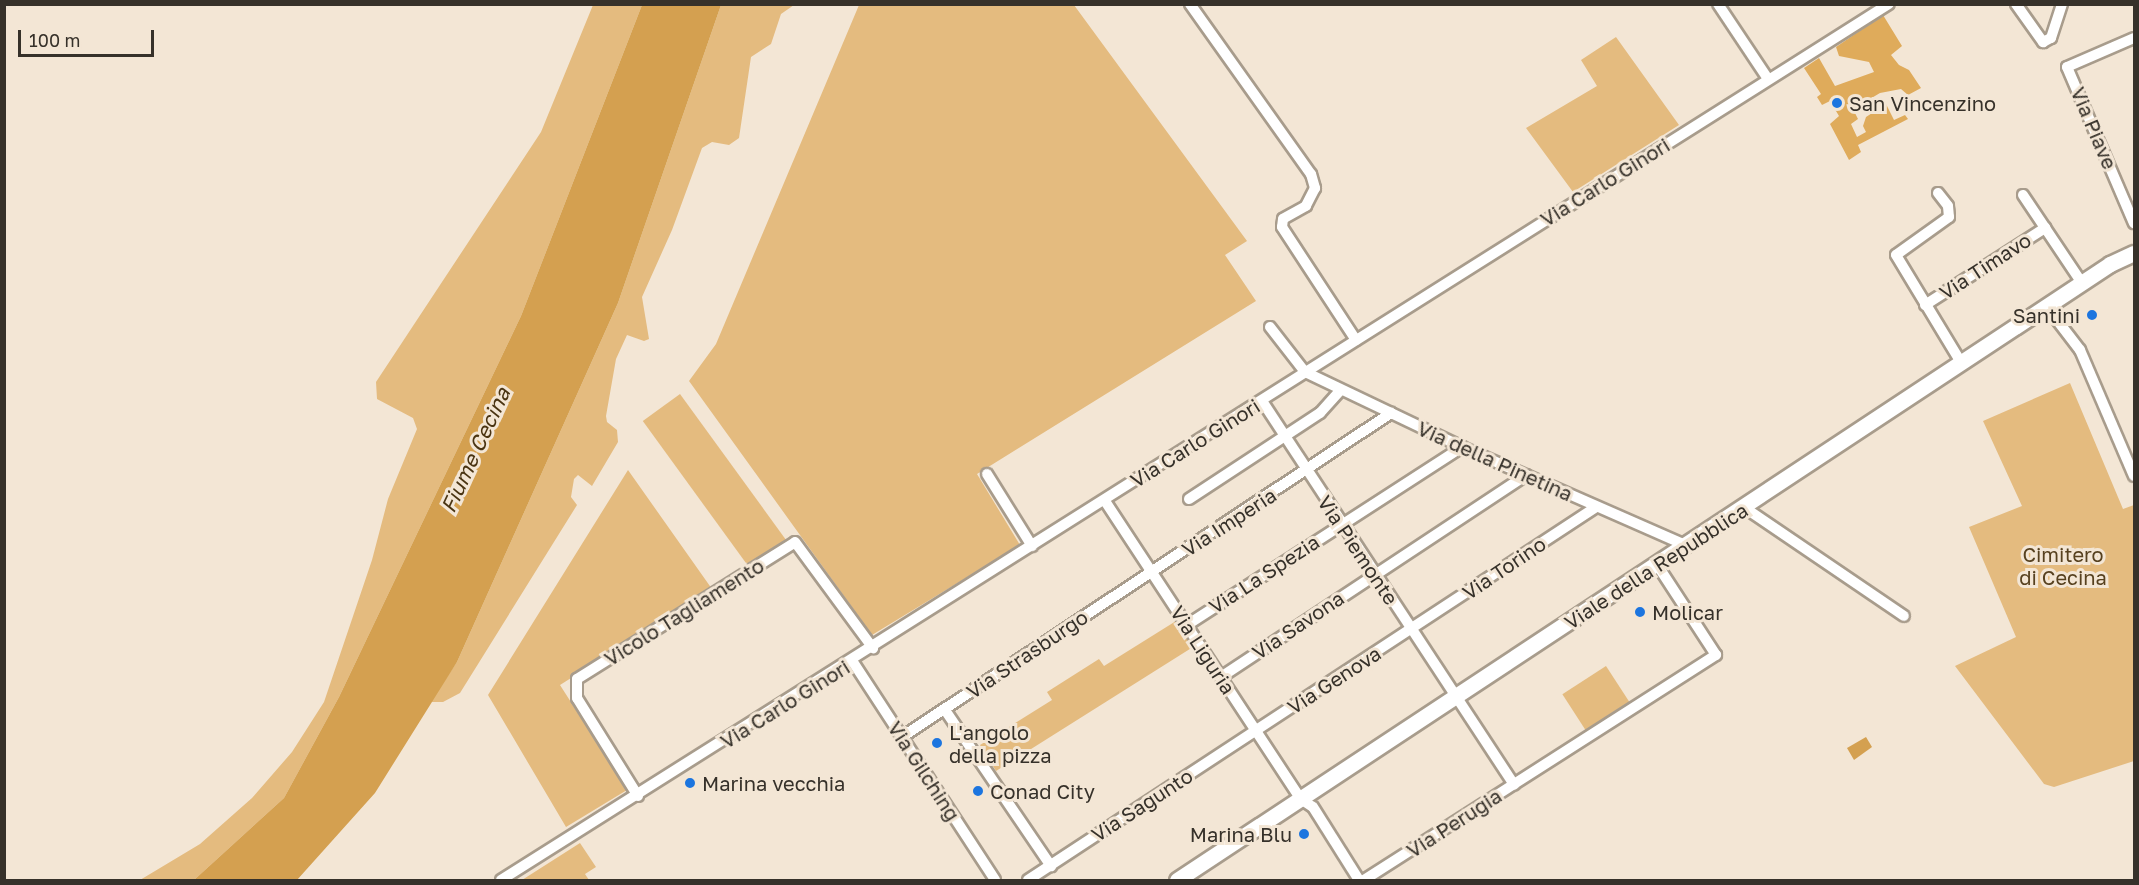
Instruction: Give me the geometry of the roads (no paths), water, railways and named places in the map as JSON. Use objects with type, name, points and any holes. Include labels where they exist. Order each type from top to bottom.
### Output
[{"type":"street","points":[[1190,4],[1311,174],[1315,188],[1306,207],[1283,219],[1282,226],[1356,340]]},
{"type":"street","points":[[1718,4],[1768,79]]},
{"type":"street","name":"Via Carlo Ginori","points":[[502,880],[853,662],[1305,372],[1889,4]]},
{"type":"street","points":[[2016,4],[2043,42],[2051,38],[2062,4]]},
{"type":"street","name":"Via Piave","points":[[2134,38],[2067,67],[2134,223]]},
{"type":"street","points":[[1938,192],[1948,206],[1949,217],[1896,255],[1962,364]]},
{"type":"street","points":[[2023,195],[2082,283]]},
{"type":"street","name":"Via Timavo","points":[[1925,305],[2045,228]]},
{"type":"street","name":"Viale della Repubblica","points":[[1177,880],[1658,566],[2082,283],[2134,253]]},
{"type":"street","points":[[2047,307],[2080,350],[2134,476]]},
{"type":"street","points":[[1270,327],[1305,372]]},
{"type":"street","name":"Via della Pinetina","points":[[1305,372],[1462,447],[1687,546]]},
{"type":"street","points":[[1189,499],[1320,413],[1341,390]]},
{"type":"street","name":"Via Piemonte","points":[[1262,401],[1306,472],[1514,785]]},
{"type":"street","name":"Via Imperia","points":[[1152,571],[1306,472],[1391,413]]},
{"type":"street","name":"Via La Spezia","points":[[1187,625],[1462,447]]},
{"type":"street","points":[[987,474],[1032,546]]},
{"type":"street","name":"Via Savona","points":[[1221,676],[1526,476]]},
{"type":"street","name":"Via Liguria","points":[[1105,501],[1301,799],[1313,807],[1362,880]]},
{"type":"street","name":"Via Torino","points":[[1412,630],[1596,507]]},
{"type":"street","points":[[1745,508],[1905,616]]},
{"type":"street","name":"Vicolo Tagliamento","points":[[638,796],[577,698],[577,679],[586,673],[795,542],[873,648]]},
{"type":"street","name":"Via Perugia","points":[[1362,880],[1716,655],[1658,566]]},
{"type":"street","name":"Via Strasburgo","points":[[902,737],[1152,571]]},
{"type":"street","name":"Via Genova","points":[[1256,731],[1412,630]]},
{"type":"street","name":"Via Gilching","points":[[853,662],[995,880]]},
{"type":"street","points":[[945,710],[1051,866]]},
{"type":"street","name":"Via Sagunto","points":[[1029,880],[1256,731]]},
{"type":"water","name":"Fiume Cecina","points":[[642,5],[721,5],[618,303],[457,662],[375,793],[297,880],[194,880],[284,798],[339,697],[521,316]]},
{"type":"water","points":[[1866,737],[1872,747],[1854,760],[1847,748]]},
{"type":"place","name":"San Vincenzino","points":[[1837,103]]},
{"type":"place","name":"Santini","points":[[2092,315]]},
{"type":"place","name":"Molicar","points":[[1640,612]]},
{"type":"place","name":"L'angolo della pizza","points":[[937,743]]},
{"type":"place","name":"Marina vecchia","points":[[690,783]]},
{"type":"place","name":"Conad City","points":[[978,791]]},
{"type":"place","name":"Marina Blu","points":[[1304,834]]},
{"type":"park label","name":"Cimitero di Cecina","points":[[2063,566]]}]
